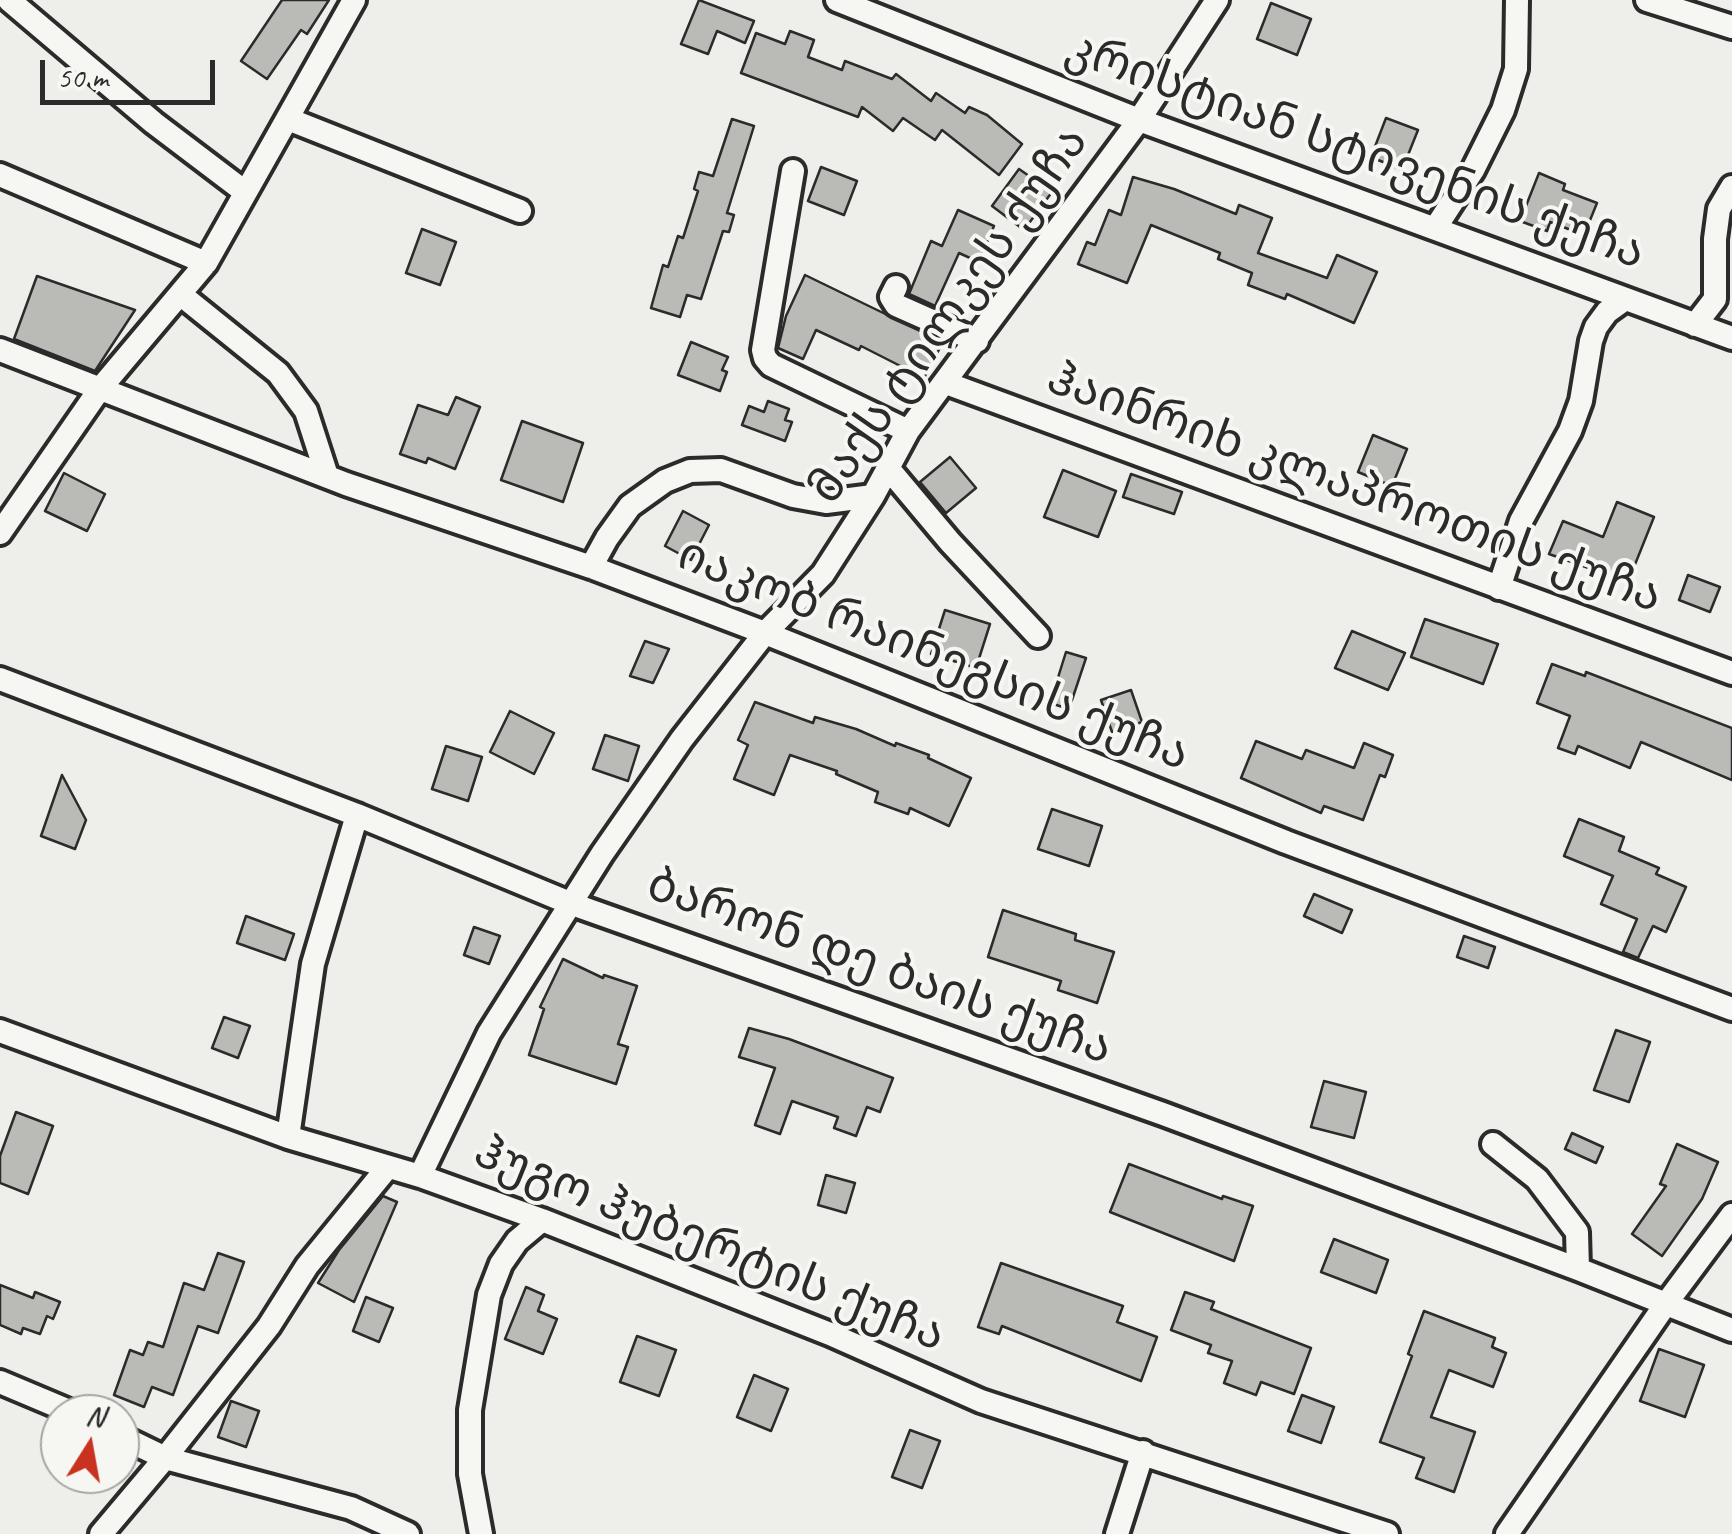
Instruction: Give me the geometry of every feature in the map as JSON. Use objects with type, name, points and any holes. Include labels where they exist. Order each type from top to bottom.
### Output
[{"type":"street","points":[[9,0],[154,123],[244,192]]},
{"type":"street","points":[[0,533],[100,390],[206,263],[354,0]]},
{"type":"street","name":"კრისტიან სტივენის ქუჩა","points":[[837,0],[1140,120],[1732,338]]},
{"type":"street","name":"მაქს ტილკეს ქუჩა","points":[[420,1176],[488,1034],[602,854],[682,739],[764,633],[824,574],[908,431],[1140,120],[1217,0]]},
{"type":"street","points":[[1436,227],[1473,170],[1503,110],[1516,69],[1517,0]]},
{"type":"street","points":[[1647,0],[1732,27]]},
{"type":"street","points":[[288,119],[520,211]]},
{"type":"street","points":[[793,171],[762,350],[765,358],[771,365],[908,431]]},
{"type":"street","points":[[0,175],[206,263]]},
{"type":"street","points":[[1695,324],[1715,300],[1719,210],[1732,187]]},
{"type":"street","points":[[896,287],[892,298],[896,306],[976,341]]},
{"type":"street","points":[[180,294],[278,373],[306,411],[327,476]]},
{"type":"street","points":[[1499,588],[1521,521],[1570,431],[1581,401],[1590,341],[1596,327],[1607,312],[1625,299]]},
{"type":"street","name":"იაკობ რაინეგსის ქუჩა","points":[[0,350],[327,476],[591,567],[1268,835],[1732,1010]]},
{"type":"street","name":"ჰაინრიხ კლაპროთის ქუჩა","points":[[946,383],[1732,674]]},
{"type":"street","points":[[888,468],[950,542],[1038,636]]},
{"type":"street","points":[[591,567],[630,506],[665,481],[690,472],[721,470],[793,496],[826,502],[873,496]]},
{"type":"street","name":"ბარონ დე ბაის ქუჩა","points":[[0,679],[357,815],[572,904],[1146,1108],[1732,1330]]},
{"type":"street","points":[[288,1138],[313,964],[357,815]]},
{"type":"street","name":"ჰუგო ჰუბერტის ქუჩა","points":[[0,1031],[288,1138],[420,1176],[542,1220],[830,1334],[981,1401],[1387,1534]]},
{"type":"street","points":[[1493,1144],[1538,1179],[1577,1232],[1578,1269]]},
{"type":"street","points":[[101,1534],[165,1458],[268,1326],[306,1266],[387,1168]]},
{"type":"street","points":[[1507,1534],[1732,1215]]},
{"type":"street","points":[[481,1534],[470,1474],[470,1410],[489,1295],[501,1264],[517,1240],[542,1220]]},
{"type":"street","points":[[0,1382],[40,1399]]},
{"type":"street","points":[[140,1446],[165,1458],[351,1508],[408,1534]]},
{"type":"street","points":[[1117,1534],[1142,1452]]},
{"type":"building","points":[[282,0],[329,0],[307,34],[301,30],[267,79],[241,61]]},
{"type":"building","points":[[699,0],[754,21],[745,43],[717,31],[708,54],[681,44]]},
{"type":"building","points":[[1271,3],[1311,19],[1297,55],[1257,39]]},
{"type":"building","points":[[790,31],[814,40],[808,57],[842,70],[845,61],[892,79],[896,74],[931,101],[936,93],[965,113],[969,107],[987,115],[1022,144],[999,175],[942,130],[935,140],[903,118],[893,131],[862,107],[858,117],[741,73],[756,33],[785,44]]},
{"type":"building","points":[[1386,118],[1418,130],[1402,170],[1371,157]]},
{"type":"building","points":[[732,119],[754,126],[727,213],[734,215],[729,232],[723,231],[701,299],[687,295],[680,317],[651,308],[663,265],[668,267],[678,236],[683,238],[698,191],[694,189],[699,172],[713,176]]},
{"type":"building","points":[[821,167],[857,181],[844,215],[808,201]]},
{"type":"building","points":[[1019,169],[1052,192],[1024,230],[992,206]]},
{"type":"building","points":[[1539,173],[1565,184],[1563,190],[1597,203],[1584,235],[1550,222],[1547,231],[1520,221]]},
{"type":"building","points":[[1133,177],[1236,214],[1239,205],[1272,218],[1258,253],[1327,278],[1337,255],[1377,272],[1354,323],[1287,294],[1285,299],[1248,285],[1252,273],[1218,259],[1220,253],[1151,225],[1127,283],[1078,264],[1087,242],[1095,245],[1109,210],[1121,215]]},
{"type":"building","points":[[958,210],[994,226],[979,262],[959,253],[935,306],[909,294],[931,241],[942,246]]},
{"type":"building","points":[[422,229],[456,242],[440,285],[406,273]]},
{"type":"building","points":[[805,275],[943,342],[924,378],[861,346],[859,350],[816,330],[803,359],[778,348],[786,316]]},
{"type":"building","points":[[37,276],[135,310],[95,371],[14,339]]},
{"type":"building","points":[[691,342],[728,357],[720,391],[678,375]]},
{"type":"building","points":[[456,397],[480,407],[455,469],[428,458],[426,463],[400,454],[418,405],[448,415]]},
{"type":"building","points":[[768,401],[789,409],[785,420],[792,422],[785,441],[742,425],[749,406],[764,412]]},
{"type":"building","points":[[522,421],[583,443],[563,502],[501,480]]},
{"type":"building","points":[[1373,435],[1407,449],[1392,486],[1358,472]]},
{"type":"building","points":[[950,457],[976,488],[946,513],[920,482]]},
{"type":"building","points":[[1063,470],[1116,491],[1098,537],[1044,517]]},
{"type":"building","points":[[64,473],[105,494],[87,531],[45,511]]},
{"type":"building","points":[[1131,474],[1182,492],[1174,514],[1123,497]]},
{"type":"building","points":[[1617,502],[1654,517],[1628,582],[1549,554],[1563,521],[1603,537]]},
{"type":"building","points":[[683,511],[709,525],[691,560],[665,546]]},
{"type":"building","points":[[1688,575],[1720,587],[1710,612],[1679,600]]},
{"type":"building","points":[[945,610],[990,624],[976,668],[931,654]]},
{"type":"building","points":[[1425,619],[1498,644],[1483,684],[1411,657]]},
{"type":"building","points":[[1352,631],[1405,653],[1388,690],[1335,668]]},
{"type":"building","points":[[645,641],[669,649],[653,683],[630,676]]},
{"type":"building","points":[[1066,652],[1086,658],[1069,709],[1050,703]]},
{"type":"building","points":[[1552,664],[1585,676],[1586,672],[1732,728],[1732,780],[1641,742],[1630,768],[1578,746],[1575,754],[1558,748],[1570,716],[1537,703]]},
{"type":"building","points":[[1131,690],[1142,722],[1112,732],[1101,700]]},
{"type":"building","points":[[755,702],[813,723],[815,717],[895,746],[896,743],[929,755],[928,758],[971,778],[949,826],[910,808],[908,814],[875,802],[878,792],[836,774],[837,771],[790,755],[774,795],[734,779],[748,745],[738,740]]},
{"type":"building","points":[[510,711],[554,733],[534,774],[490,752]]},
{"type":"building","points":[[605,735],[639,746],[628,781],[593,769]]},
{"type":"building","points":[[1256,741],[1302,759],[1306,750],[1354,768],[1364,743],[1393,755],[1385,777],[1380,775],[1363,820],[1324,806],[1321,813],[1241,778]]},
{"type":"building","points":[[446,746],[482,757],[468,801],[432,789]]},
{"type":"building","points":[[62,775],[86,820],[75,849],[41,836]]},
{"type":"building","points":[[1052,809],[1102,826],[1089,866],[1038,849]]},
{"type":"building","points":[[1579,819],[1624,837],[1619,851],[1659,868],[1656,874],[1686,887],[1666,932],[1653,926],[1638,958],[1623,952],[1637,919],[1601,904],[1613,876],[1564,856]]},
{"type":"building","points":[[1314,894],[1352,910],[1342,933],[1304,916]]},
{"type":"building","points":[[1003,910],[1076,934],[1075,940],[1114,952],[1097,1003],[1058,990],[1061,981],[988,957]]},
{"type":"building","points":[[246,916],[294,934],[285,960],[237,943]]},
{"type":"building","points":[[474,927],[500,936],[489,964],[464,955]]},
{"type":"building","points":[[1464,936],[1495,947],[1488,968],[1457,957]]},
{"type":"building","points":[[563,959],[603,978],[604,975],[637,986],[618,1044],[628,1047],[616,1084],[529,1055],[544,1009],[540,1007]]},
{"type":"building","points":[[224,1017],[250,1026],[238,1058],[212,1048]]},
{"type":"building","points":[[749,1028],[893,1078],[880,1112],[867,1107],[856,1136],[834,1128],[838,1117],[792,1101],[780,1134],[755,1125],[775,1068],[739,1057]]},
{"type":"building","points":[[1616,1030],[1650,1042],[1629,1102],[1594,1090]]},
{"type":"building","points":[[1324,1081],[1366,1092],[1354,1138],[1311,1127]]},
{"type":"building","points":[[16,1112],[53,1126],[28,1194],[0,1183],[0,1156]]},
{"type":"building","points":[[1572,1133],[1603,1147],[1596,1163],[1565,1149]]},
{"type":"building","points":[[1677,1144],[1718,1162],[1702,1199],[1662,1256],[1632,1234],[1666,1186],[1660,1184]]},
{"type":"building","points":[[1129,1164],[1222,1199],[1223,1196],[1253,1206],[1234,1261],[1110,1212]]},
{"type":"building","points":[[826,1175],[855,1183],[846,1213],[818,1205]]},
{"type":"building","points":[[383,1196],[397,1202],[354,1302],[318,1283]]},
{"type":"building","points":[[1334,1239],[1388,1260],[1376,1293],[1321,1272]]},
{"type":"building","points":[[218,1253],[244,1262],[218,1333],[198,1326],[173,1395],[152,1387],[144,1407],[140,1405],[140,1394],[114,1394],[130,1350],[143,1355],[148,1342],[163,1347],[184,1283],[204,1290]]},
{"type":"building","points":[[1001,1263],[1123,1306],[1117,1322],[1157,1337],[1141,1381],[1002,1326],[999,1334],[978,1327]]},
{"type":"building","points":[[0,1285],[33,1298],[35,1292],[60,1302],[53,1319],[47,1316],[40,1334],[23,1328],[21,1334],[0,1325]]},
{"type":"building","points":[[526,1287],[544,1295],[538,1311],[557,1319],[543,1354],[505,1339]]},
{"type":"building","points":[[1185,1292],[1214,1302],[1211,1309],[1311,1348],[1294,1394],[1261,1382],[1256,1395],[1224,1383],[1232,1361],[1208,1353],[1211,1345],[1171,1330]]},
{"type":"building","points":[[366,1297],[393,1308],[379,1342],[353,1331]]},
{"type":"building","points":[[1424,1311],[1495,1338],[1492,1347],[1506,1353],[1493,1387],[1449,1370],[1431,1417],[1475,1432],[1454,1492],[1416,1478],[1424,1458],[1380,1442]]},
{"type":"building","points":[[637,1336],[676,1350],[659,1396],[620,1382]]},
{"type":"building","points":[[1659,1349],[1704,1365],[1685,1417],[1640,1401]]},
{"type":"building","points":[[754,1375],[788,1389],[771,1431],[737,1417]]},
{"type":"building","points":[[1302,1395],[1334,1407],[1321,1443],[1288,1431]]},
{"type":"building","points":[[231,1401],[259,1411],[246,1447],[218,1437]]},
{"type":"building","points":[[910,1430],[940,1441],[922,1488],[892,1477]]}]
